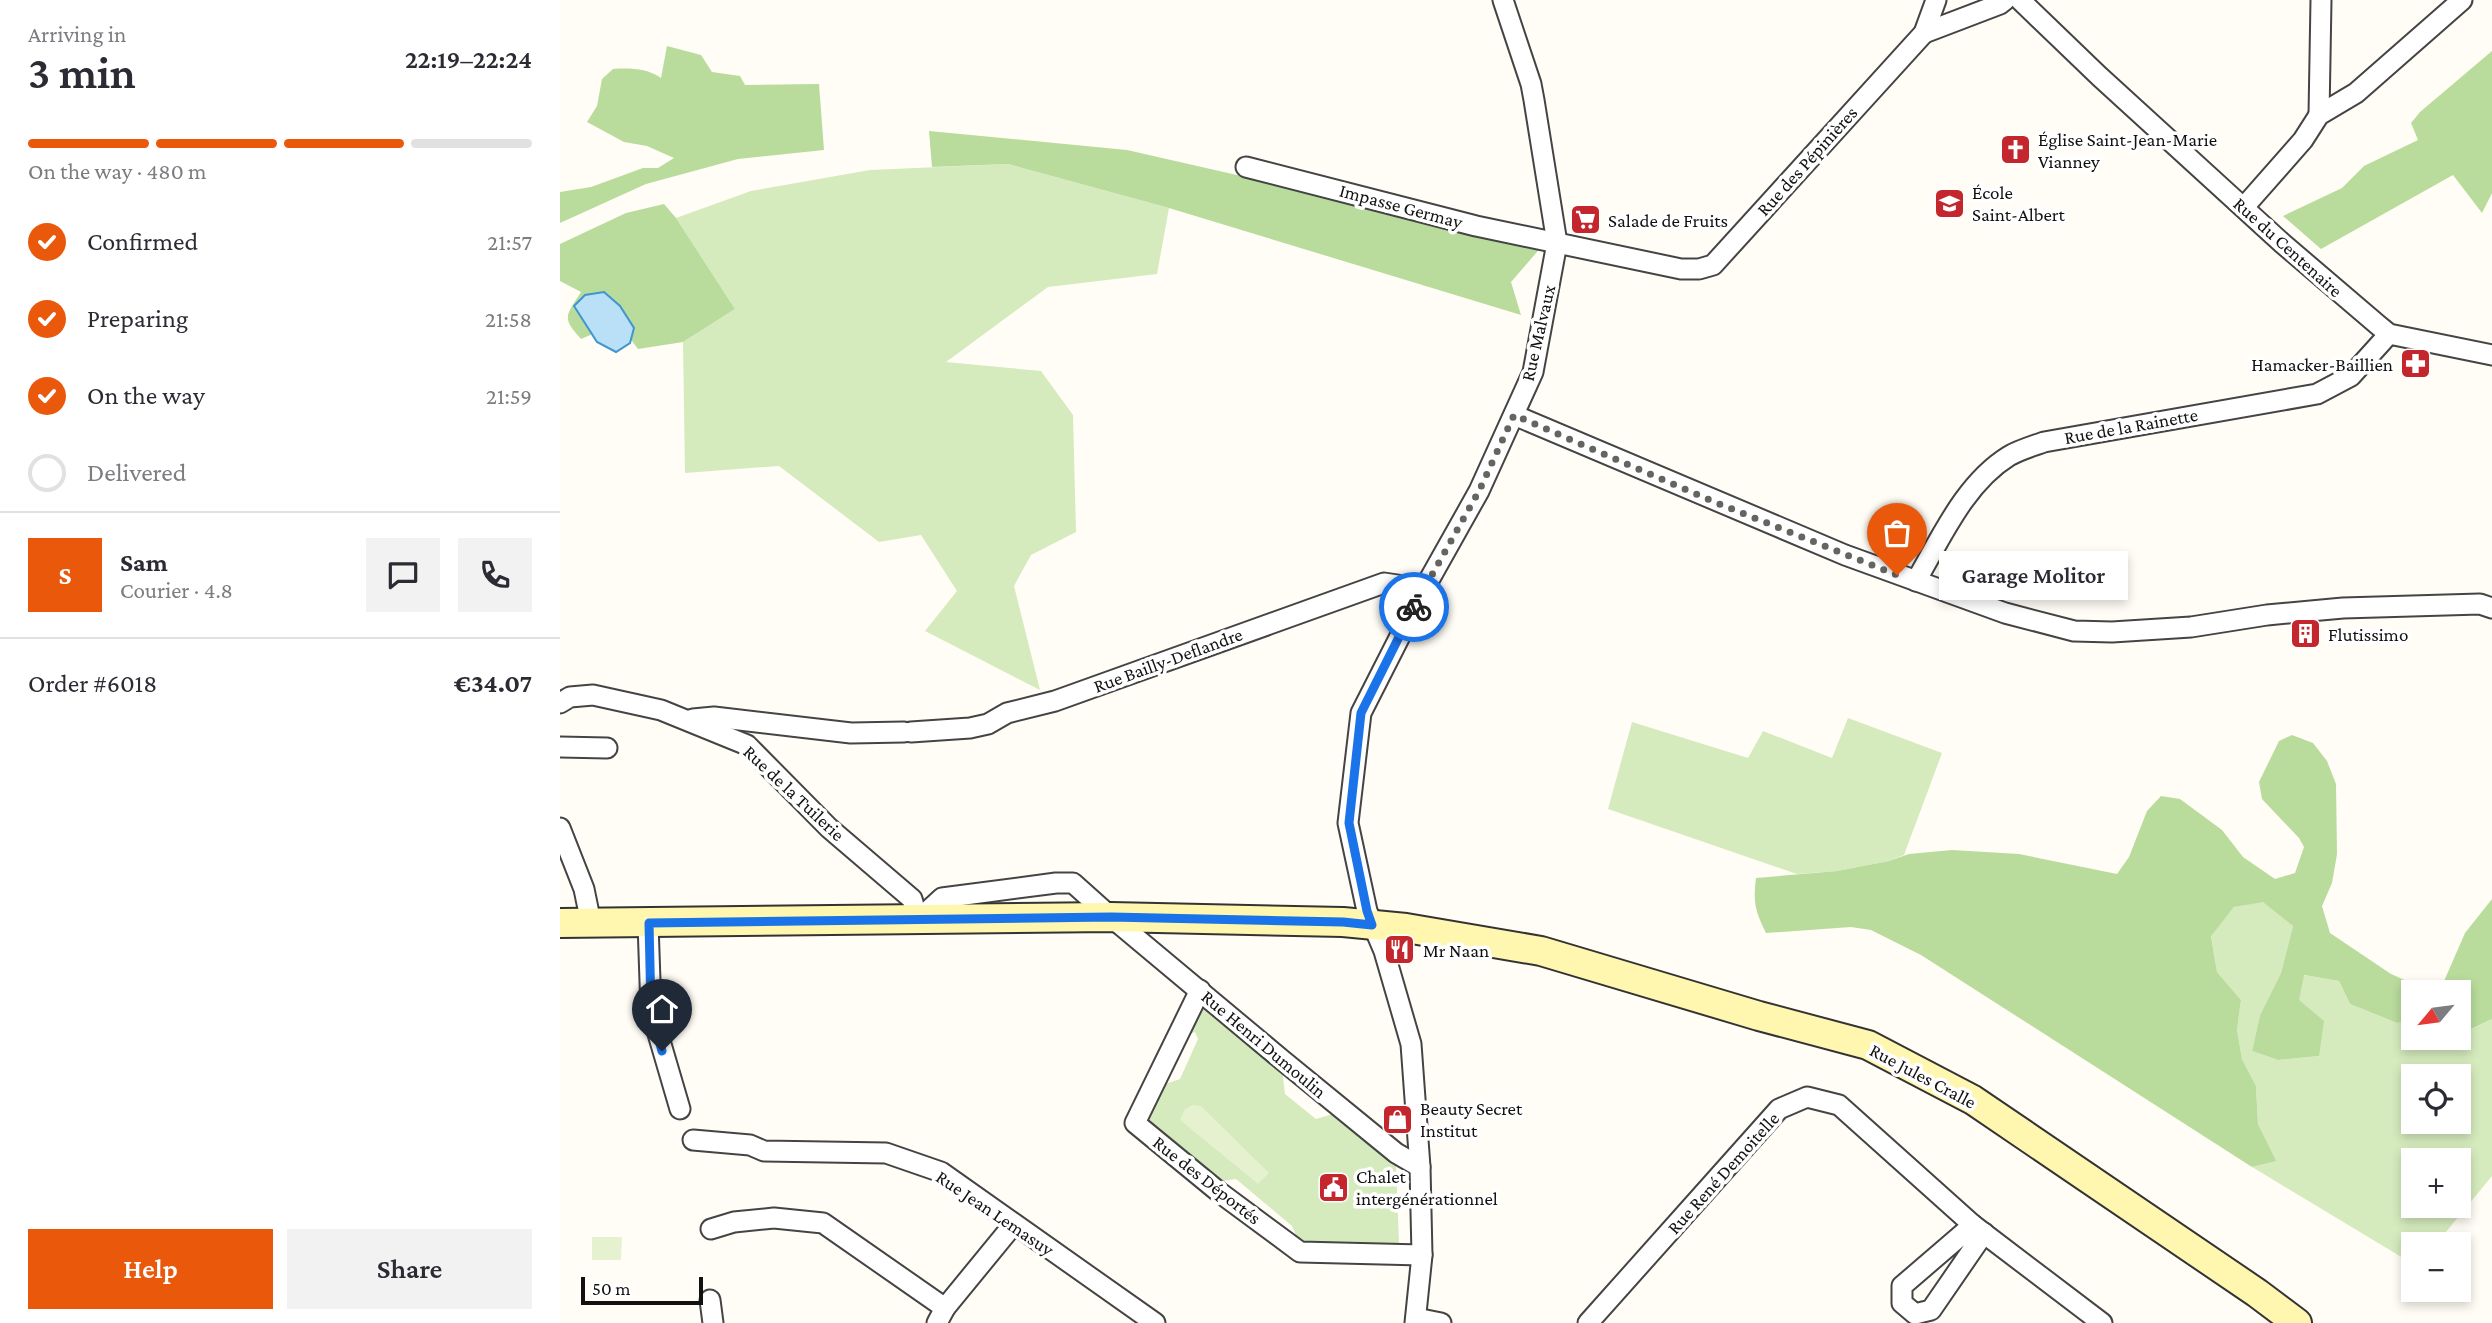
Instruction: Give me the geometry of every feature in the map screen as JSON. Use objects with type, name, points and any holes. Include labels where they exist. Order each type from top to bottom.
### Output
[{"type":"street","name":"Rue Malvaux","points":[[1415,1321],[1422,1255],[1420,1167],[1411,1044],[1384,951],[1367,911],[1349,823],[1361,713],[1423,589],[1479,491],[1533,372],[1557,243],[1531,84],[1503,0]]},
{"type":"street","name":"Rue des Pépinières","points":[[1557,243],[1681,269],[1699,269],[1713,265],[1924,33],[1936,0]]},
{"type":"street","name":"Rue des Pépinières","points":[[1924,33],[2005,0]]},
{"type":"street","name":"Rue du Centenaire","points":[[2020,0],[2244,207],[2389,334],[2492,355]]},
{"type":"street","points":[[2319,115],[2321,0]]},
{"type":"street","points":[[2244,207],[2303,140],[2319,115],[2356,93],[2462,0]]},
{"type":"street","name":"Impasse Germay","points":[[1246,167],[1476,226],[1557,243]]},
{"type":"street","name":"Rue de la Rainette","points":[[1916,581],[1945,529],[1980,478],[2010,455],[2044,442],[2317,394],[2351,376],[2389,334]]},
{"type":"street","points":[[1514,415],[1845,555],[2005,613],[2074,631],[2112,632],[2191,627],[2267,615],[2343,608],[2480,604],[2492,608]]},
{"type":"street","name":"Rue Bailly-Deflandre","points":[[689,719],[714,717],[851,733],[970,728],[988,724],[1007,713],[1055,701],[1384,583],[1423,589]]},
{"type":"street","name":"Rue de la Tuilerie","points":[[560,704],[570,697],[593,695],[689,719],[747,745],[829,828],[912,900],[918,920]]},
{"type":"street","points":[[560,747],[607,748]]},
{"type":"street","points":[[560,828],[584,889],[591,923]]},
{"type":"street","name":"Rue Henri Dumoulin","points":[[918,920],[942,898],[1073,883],[1396,1153],[1420,1167]]},
{"type":"street","name":"Rue Jules Cralle","points":[[560,923],[1111,917],[1343,922],[1406,928],[1541,951],[1759,1016],[1868,1045],[1973,1100],[2297,1323]]},
{"type":"street","points":[[649,923],[651,1010],[680,1110]]},
{"type":"street","name":"Rue des Déportés","points":[[1200,990],[1135,1123],[1219,1192],[1300,1252],[1422,1255]]},
{"type":"street","name":"Rue René Demoitelle","points":[[1588,1323],[1779,1109],[1807,1097],[1839,1105],[1978,1229],[2102,1323]]},
{"type":"street","name":"Rue Jean Lemasuy","points":[[693,1140],[750,1145],[764,1151],[886,1153],[941,1172],[1155,1323]]},
{"type":"street","points":[[711,1228],[734,1222],[774,1218],[823,1223],[941,1315],[1013,1225]]},
{"type":"street","points":[[710,1300],[713,1323]]},
{"type":"street","points":[[1415,1321],[1441,1323]]},
{"type":"green space","points":[[667,46],[701,55],[712,72],[740,76],[745,85],[819,84],[824,150],[738,159],[646,184],[560,223],[560,192],[591,187],[643,168],[658,168],[674,158],[647,146],[624,142],[587,122],[597,106],[602,79],[613,69],[644,70],[661,78]]},
{"type":"green space","points":[[2492,51],[2492,193],[2482,213],[2453,175],[2321,249],[2283,216],[2342,188],[2364,166],[2418,140],[2411,123],[2420,112]]},
{"type":"green space","points":[[929,131],[1127,150],[1543,245],[1511,282],[1521,315],[1169,208],[1008,164],[932,167]]},
{"type":"green space","points":[[1008,164],[1169,208],[1157,274],[1048,287],[946,362],[1041,371],[1073,415],[1076,532],[1031,555],[1014,586],[1040,690],[925,631],[957,591],[921,535],[879,542],[779,466],[685,473],[683,342],[735,309],[676,218],[751,191],[870,170]]},
{"type":"green space","points":[[664,204],[735,309],[683,342],[638,349],[623,329],[609,327],[581,339],[570,326],[568,316],[581,292],[560,281],[560,244],[626,213]]},
{"type":"green space","points":[[1848,718],[1942,753],[1904,855],[1889,861],[1837,871],[1797,874],[1608,809],[1632,722],[1748,758],[1763,731],[1832,758]]},
{"type":"green space","points":[[2292,735],[2313,743],[2327,761],[2336,784],[2337,854],[2332,883],[2322,906],[2330,933],[2391,974],[2405,980],[2401,980],[2401,1022],[2397,1023],[2350,1004],[2339,981],[2304,975],[2299,1000],[2324,1021],[2319,1056],[2278,1060],[2252,1051],[2260,1015],[2281,973],[2293,926],[2263,902],[2234,907],[2211,936],[2217,972],[2241,1000],[2237,1030],[2242,1059],[2256,1086],[2258,1124],[2276,1161],[2252,1167],[1921,955],[1871,930],[1851,927],[1766,933],[1757,912],[1756,878],[1837,871],[1889,861],[1909,854],[1952,850],[2019,854],[2117,874],[2129,857],[2147,811],[2161,796],[2180,799],[2222,830],[2243,857],[2275,879],[2295,873],[2304,847],[2299,838],[2262,799],[2259,782],[2279,741]]},
{"type":"green space","points":[[2492,899],[2492,1019],[2471,1029],[2471,980],[2444,980],[2465,933]]},
{"type":"green space","points":[[2263,901],[2293,926],[2281,973],[2260,1015],[2252,1051],[2278,1060],[2319,1056],[2298,1000],[2303,975],[2339,981],[2350,1004],[2397,1023],[2401,1022],[2401,1050],[2471,1050],[2471,1030],[2492,1019],[2492,1176],[2471,1202],[2471,1148],[2401,1148],[2401,1218],[2457,1218],[2446,1232],[2401,1232],[2401,1257],[2252,1167],[2275,1161],[2258,1124],[2256,1086],[2242,1059],[2237,1030],[2241,1000],[2217,972],[2211,935],[2234,907]]},
{"type":"green space","points":[[1200,1008],[1211,1010],[1282,1069],[1285,1094],[1316,1119],[1336,1113],[1396,1164],[1399,1243],[1300,1244],[1292,1226],[1236,1179],[1217,1182],[1150,1125],[1148,1118],[1159,1086],[1180,1079],[1198,1039],[1195,1032],[1182,1037]]},
{"type":"green space","points":[[1193,1105],[1201,1106],[1269,1173],[1258,1184],[1180,1120],[1185,1109]]},
{"type":"green space","points":[[592,1237],[622,1237],[621,1260],[592,1260]]},
{"type":"water","points":[[604,292],[620,306],[634,328],[630,343],[616,352],[597,342],[574,306],[585,295]]},
{"type":"way so far","points":[[1414,607],[1479,491],[1514,415],[1712,501],[1897,575]]},
{"type":"place","name":"Église Saint-Jean-Marie Vianney","points":[[2015,150]]},
{"type":"place","name":"École Saint-Albert","points":[[1949,203]]},
{"type":"place","name":"Salade de Fruits","points":[[1585,220]]},
{"type":"place","name":"Hamacker-Baillien","points":[[2416,364]]},
{"type":"place","name":"Garage Molitor","points":[[1897,575]]},
{"type":"place","name":"Flutissimo","points":[[2305,634]]},
{"type":"place","name":"Mr Naan","points":[[1400,950]]},
{"type":"place","name":"Beauty Secret Institut","points":[[1397,1119]]},
{"type":"place","name":"Chalet intergénérationnel","points":[[1333,1187]]},
{"type":"route","points":[[662,1051],[651,1010],[649,923],[1111,917],[1343,922],[1372,925],[1349,823],[1361,713],[1414,607]]}]
